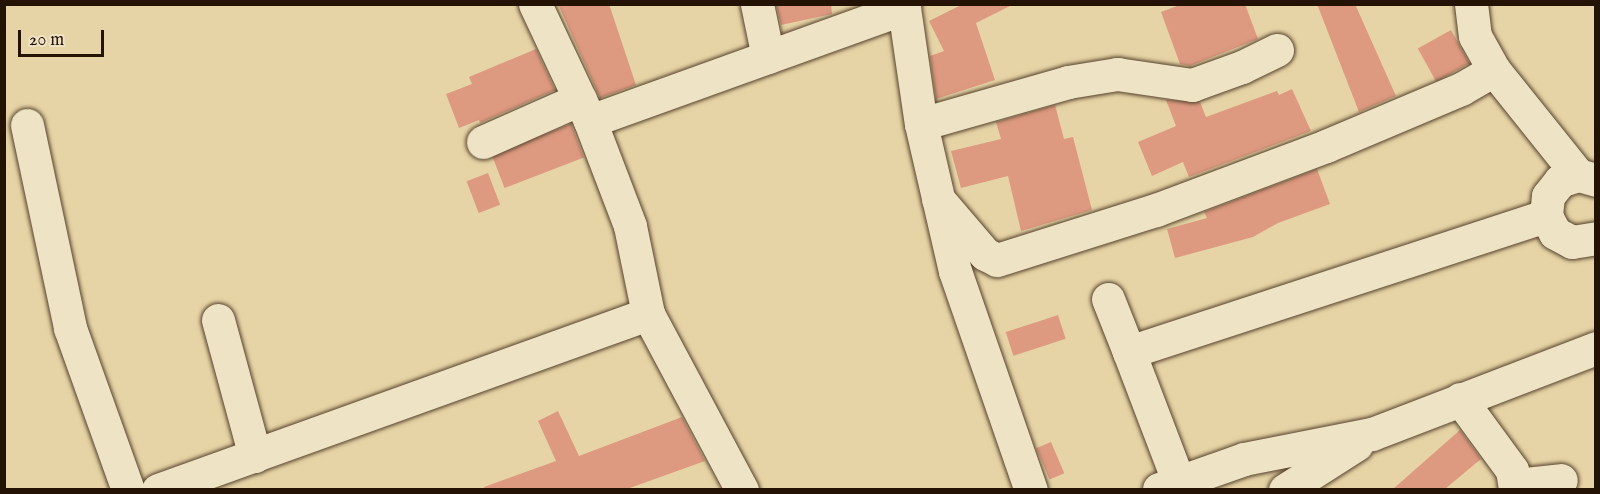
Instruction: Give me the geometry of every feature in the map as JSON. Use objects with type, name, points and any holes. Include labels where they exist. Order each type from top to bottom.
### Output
[{"type":"street","points":[[534,4],[585,110],[630,226],[648,314],[737,488]]},
{"type":"street","points":[[757,4],[768,57]]},
{"type":"street","points":[[1472,4],[1474,36],[1494,70],[1587,177]]},
{"type":"street","points":[[483,142],[768,57],[904,6],[921,124],[955,271],[1031,489]]},
{"type":"street","points":[[921,124],[1068,82],[1117,74],[1192,85],[1242,68],[1277,50]]},
{"type":"street","points":[[938,199],[985,255],[997,260],[1156,210],[1326,146],[1461,89],[1494,70]]},
{"type":"street","points":[[27,125],[70,328],[128,489]]},
{"type":"street","points":[[1587,177],[1560,181],[1548,196],[1546,216],[1555,233],[1572,242],[1594,242]]},
{"type":"street","points":[[1129,352],[1546,216]]},
{"type":"street","points":[[1108,299],[1129,352],[1168,486],[1244,459],[1372,434]]},
{"type":"street","points":[[158,489],[648,314]]},
{"type":"street","points":[[218,320],[255,456]]},
{"type":"street","points":[[1285,489],[1372,434],[1596,348]]},
{"type":"street","points":[[1460,399],[1512,471],[1516,487],[1561,480]]},
{"type":"street","points":[[1244,459],[1275,489]]},
{"type":"building","points":[[558,4],[609,4],[636,85],[600,98]]},
{"type":"building","points":[[776,4],[831,4],[832,14],[781,25]]},
{"type":"building","points":[[963,4],[1014,4],[976,23],[995,80],[936,99],[930,56],[944,51],[929,21]]},
{"type":"building","points":[[1182,4],[1245,4],[1258,39],[1190,66],[1180,64],[1161,12]]},
{"type":"building","points":[[1317,4],[1355,4],[1396,96],[1359,112]]},
{"type":"building","points":[[1451,30],[1469,63],[1436,82],[1418,48]]},
{"type":"building","points":[[536,49],[555,90],[480,123],[479,120],[459,128],[446,94],[472,84],[469,77]]},
{"type":"building","points":[[1292,89],[1311,131],[1189,177],[1183,162],[1152,176],[1138,142],[1176,126],[1166,100],[1200,102],[1206,117],[1277,91],[1279,95]]},
{"type":"building","points":[[1055,105],[1064,139],[1073,137],[1092,210],[1021,231],[1008,176],[961,188],[951,151],[1001,139],[996,122]]},
{"type":"building","points":[[571,124],[584,158],[505,188],[492,154]]},
{"type":"building","points":[[1317,169],[1330,204],[1278,223],[1253,237],[1175,258],[1167,229],[1207,218],[1204,212]]},
{"type":"building","points":[[488,173],[500,205],[479,213],[467,181]]},
{"type":"building","points":[[1058,315],[1066,339],[1013,356],[1006,332]]},
{"type":"building","points":[[558,411],[579,456],[682,417],[705,461],[627,489],[485,489],[484,487],[556,461],[538,421]]},
{"type":"building","points":[[1460,430],[1481,459],[1445,489],[1393,489]]},
{"type":"building","points":[[1051,442],[1064,473],[1050,480],[1036,448]]}]
